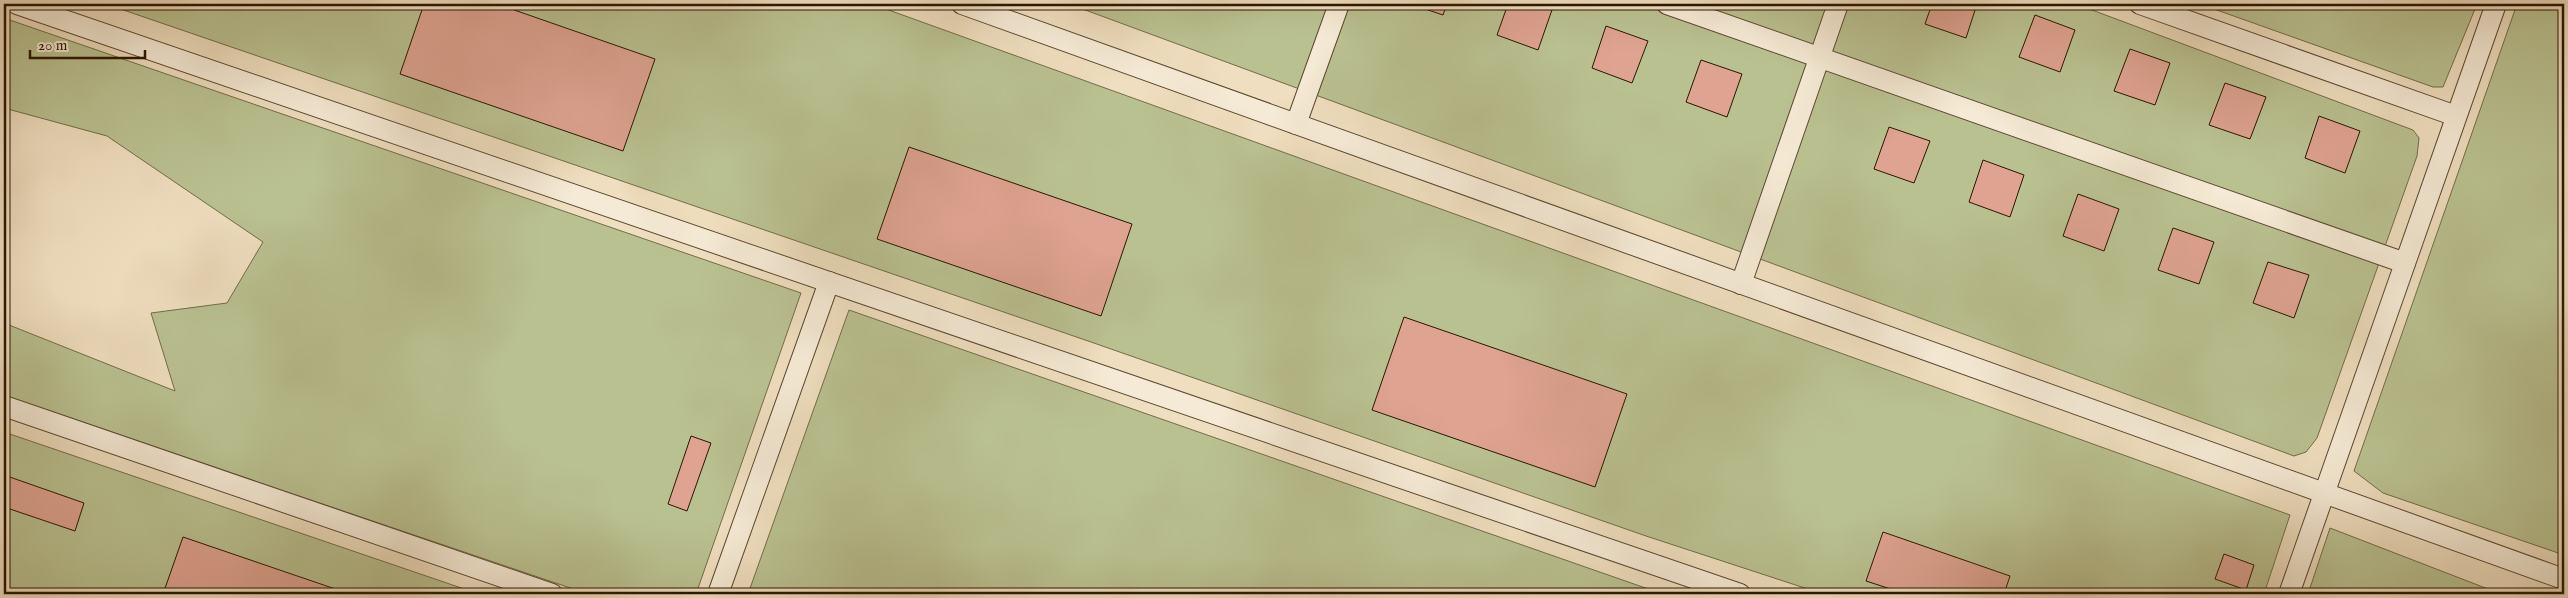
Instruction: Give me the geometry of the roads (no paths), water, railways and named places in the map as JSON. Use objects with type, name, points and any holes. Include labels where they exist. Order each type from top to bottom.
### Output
[{"type":"lane","points":[[17,4],[1740,594]]},
{"type":"lane","points":[[962,4],[2558,577]]},
{"type":"lane","points":[[1296,124],[1339,4]]},
{"type":"lane","points":[[1667,4],[2405,263]]},
{"type":"lane","points":[[1741,284],[1838,4]]},
{"type":"lane","points":[[2140,4],[2456,116]]},
{"type":"lane","points":[[2289,594],[2496,4]]},
{"type":"lane","points":[[718,594],[829,282]]},
{"type":"lane","points":[[4,406],[552,594]]}]
